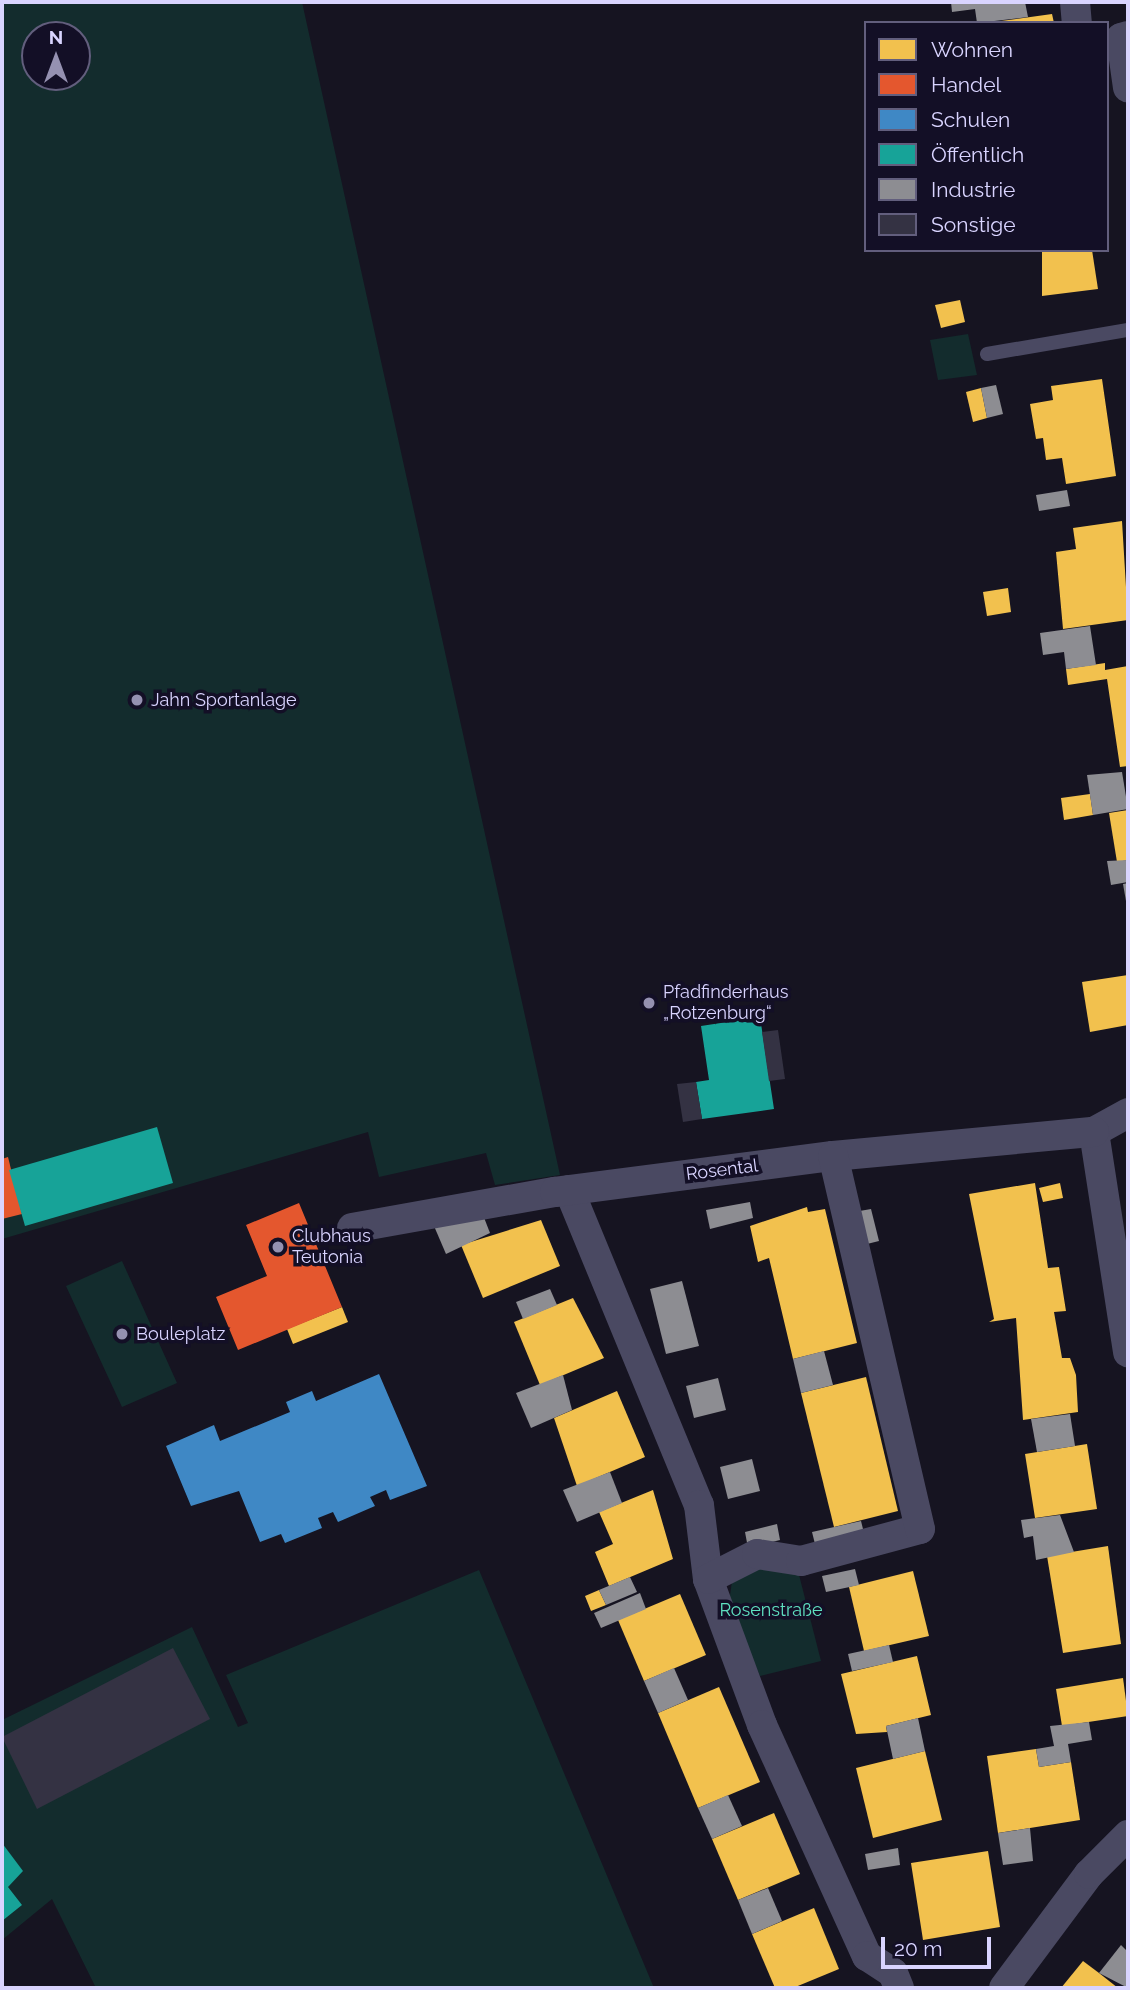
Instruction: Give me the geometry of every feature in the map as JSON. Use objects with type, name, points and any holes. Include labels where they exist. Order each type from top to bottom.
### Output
[{"type":"street","points":[[1075,2],[1077,21]]},
{"type":"street","points":[[1119,38],[1128,89]]},
{"type":"street","name":"Rosental","points":[[352,1228],[569,1190],[833,1156],[1094,1132],[1128,1113]]},
{"type":"street","points":[[1094,1132],[1128,1352]]},
{"type":"street","points":[[708,1579],[757,1554],[800,1561],[920,1529],[833,1156]]},
{"type":"street","points":[[569,1190],[699,1505],[708,1579],[762,1725],[867,1956],[893,1973],[899,1988]]},
{"type":"street","points":[[1004,1988],[1089,1874],[1128,1835]]},
{"type":"lane","points":[[988,355],[1128,330]]},
{"type":"green space","points":[[2,2],[302,2],[560,1175],[495,1185],[486,1153],[379,1177],[368,1132],[2,1239]]},
{"type":"green space","points":[[968,334],[977,375],[938,380],[930,340]]},
{"type":"green space","name":"Bouleplatz","points":[[122,1261],[177,1383],[122,1407],[66,1286]]},
{"type":"green space","name":"Rosenstraße","points":[[758,1567],[798,1571],[821,1661],[760,1676],[729,1603],[732,1581]]},
{"type":"green space","points":[[479,1570],[654,1988],[96,1988],[52,1899],[2,1940],[2,1720],[192,1627],[238,1727],[248,1723],[226,1675]]},
{"type":"building: Wohnen","points":[[1052,14],[1054,21],[1001,21]]},
{"type":"building: Wohnen","points":[[1042,252],[1092,252],[1098,289],[1042,296]]},
{"type":"building: Wohnen","points":[[960,300],[965,322],[941,328],[935,305]]},
{"type":"building: Wohnen","points":[[1102,379],[1116,476],[1066,484],[1062,458],[1046,460],[1043,438],[1036,439],[1030,404],[1053,400],[1051,386]]},
{"type":"building: Wohnen","points":[[981,388],[987,418],[973,422],[966,392]]},
{"type":"building: Wohnen","points":[[1122,521],[1128,620],[1063,629],[1056,552],[1076,549],[1073,528]]},
{"type":"building: Wohnen","points":[[1008,588],[1011,612],[987,616],[983,592]]},
{"type":"building: Wohnen","points":[[1105,663],[1105,670],[1128,666],[1128,766],[1120,767],[1107,679],[1068,685],[1066,669]]},
{"type":"building: Wohnen","points":[[1090,794],[1093,815],[1064,820],[1061,798]]},
{"type":"building: Wohnen","points":[[1128,810],[1128,860],[1117,862],[1109,813]]},
{"type":"building: Wohnen","points":[[1128,975],[1128,1025],[1090,1032],[1082,982]]},
{"type":"building: Wohnen","points":[[1035,1183],[1048,1268],[1059,1267],[1066,1311],[1054,1312],[1062,1358],[1070,1358],[1076,1375],[1078,1412],[1023,1420],[1016,1318],[989,1322],[994,1319],[969,1194]]},
{"type":"building: Wohnen","points":[[1060,1183],[1063,1198],[1043,1202],[1039,1188]]},
{"type":"building: Wohnen","points":[[807,1207],[808,1212],[825,1209],[857,1343],[793,1359],[769,1258],[758,1262],[750,1226]]},
{"type":"building: Wohnen","points":[[541,1220],[560,1266],[483,1298],[461,1245]]},
{"type":"building: Wohnen","points":[[573,1298],[604,1358],[540,1385],[514,1322]]},
{"type":"building: Wohnen","points":[[342,1307],[348,1322],[293,1344],[287,1329]]},
{"type":"building: Wohnen","points":[[866,1377],[898,1511],[834,1527],[801,1393]]},
{"type":"building: Wohnen","points":[[617,1391],[645,1457],[577,1486],[554,1418]]},
{"type":"building: Wohnen","points":[[1087,1444],[1097,1509],[1035,1518],[1025,1454]]},
{"type":"building: Wohnen","points":[[653,1490],[673,1559],[609,1586],[595,1552],[613,1544],[599,1512]]},
{"type":"building: Wohnen","points":[[1108,1546],[1121,1644],[1063,1653],[1047,1556]]},
{"type":"building: Wohnen","points":[[913,1571],[929,1636],[864,1651],[849,1587]]},
{"type":"building: Wohnen","points":[[599,1590],[606,1605],[591,1611],[585,1596]]},
{"type":"building: Wohnen","points":[[680,1594],[706,1655],[644,1681],[618,1620]]},
{"type":"building: Wohnen","points":[[917,1656],[931,1715],[886,1726],[887,1732],[856,1734],[841,1674]]},
{"type":"building: Wohnen","points":[[1123,1678],[1128,1716],[1062,1726],[1056,1689]]},
{"type":"building: Wohnen","points":[[719,1687],[760,1782],[698,1808],[658,1713]]},
{"type":"building: Wohnen","points":[[1036,1749],[1039,1767],[1071,1762],[1080,1820],[998,1833],[987,1756]]},
{"type":"building: Wohnen","points":[[925,1751],[942,1820],[873,1838],[856,1768]]},
{"type":"building: Wohnen","points":[[774,1813],[800,1874],[738,1900],[712,1839]]},
{"type":"building: Wohnen","points":[[988,1851],[1000,1927],[923,1940],[911,1863]]},
{"type":"building: Wohnen","points":[[814,1908],[839,1969],[793,1988],[775,1988],[752,1934]]},
{"type":"building: Wohnen","points":[[1083,1961],[1099,1973],[1118,1988],[1061,1988]]},
{"type":"building: Handel","points":[[8,1157],[22,1214],[2,1219],[2,1159]]},
{"type":"building: Handel","points":[[299,1203],[342,1307],[238,1350],[216,1297],[267,1276],[246,1225]]},
{"type":"building: Schulen","points":[[379,1374],[427,1486],[390,1500],[386,1490],[370,1497],[375,1506],[338,1522],[333,1512],[318,1518],[322,1528],[285,1543],[281,1534],[260,1542],[239,1491],[191,1506],[166,1446],[214,1425],[220,1441],[290,1412],[286,1402],[312,1391],[316,1401]]},
{"type":"building: Öffentlich","points":[[760,1017],[774,1109],[702,1119],[696,1082],[709,1080],[701,1026]]},
{"type":"building: Öffentlich","points":[[157,1127],[173,1183],[25,1226],[9,1170]]},
{"type":"building: Öffentlich","points":[[2,1843],[23,1871],[8,1887],[22,1905],[2,1921]]},
{"type":"building: Industrie","points":[[951,2],[1025,2],[1028,17],[977,21],[975,9],[952,12]]},
{"type":"building: Industrie","points":[[996,385],[1003,414],[987,418],[981,388]]},
{"type":"building: Industrie","points":[[1067,490],[1070,506],[1039,511],[1036,495]]},
{"type":"building: Industrie","points":[[1090,626],[1096,665],[1066,669],[1064,652],[1043,655],[1040,633]]},
{"type":"building: Industrie","points":[[1122,772],[1128,809],[1093,815],[1087,775]]},
{"type":"building: Industrie","points":[[1128,860],[1128,882],[1111,885],[1107,861]]},
{"type":"building: Industrie","points":[[1128,883],[1128,901],[1126,901],[1123,884]]},
{"type":"building: Industrie","points":[[750,1202],[753,1218],[710,1229],[706,1210]]},
{"type":"building: Industrie","points":[[871,1209],[879,1241],[863,1245],[854,1212]]},
{"type":"building: Industrie","points":[[483,1215],[490,1233],[446,1254],[434,1226]]},
{"type":"building: Industrie","points":[[682,1281],[699,1346],[666,1354],[650,1289]]},
{"type":"building: Industrie","points":[[550,1289],[557,1305],[523,1319],[516,1302]]},
{"type":"building: Industrie","points":[[824,1351],[833,1385],[801,1393],[793,1359]]},
{"type":"building: Industrie","points":[[563,1375],[572,1410],[531,1428],[516,1393]]},
{"type":"building: Industrie","points":[[718,1378],[726,1410],[694,1418],[686,1386]]},
{"type":"building: Industrie","points":[[1070,1414],[1075,1446],[1037,1452],[1031,1419]]},
{"type":"building: Industrie","points":[[752,1459],[760,1491],[728,1499],[720,1467]]},
{"type":"building: Industrie","points":[[610,1472],[622,1503],[577,1522],[563,1490]]},
{"type":"building: Industrie","points":[[1060,1515],[1074,1552],[1036,1560],[1033,1536],[1024,1538],[1021,1520]]},
{"type":"building: Industrie","points":[[861,1521],[865,1537],[816,1548],[812,1532]]},
{"type":"building: Industrie","points":[[777,1524],[780,1540],[748,1548],[745,1532]]},
{"type":"building: Industrie","points":[[855,1569],[859,1585],[826,1592],[822,1576]]},
{"type":"building: Industrie","points":[[630,1577],[637,1592],[606,1605],[599,1590]]},
{"type":"building: Industrie","points":[[640,1593],[646,1609],[601,1628],[594,1613]]},
{"type":"building: Industrie","points":[[889,1645],[893,1662],[852,1671],[848,1654]]},
{"type":"building: Industrie","points":[[674,1668],[688,1700],[658,1713],[644,1681]]},
{"type":"building: Industrie","points":[[918,1718],[925,1751],[893,1759],[886,1726]]},
{"type":"building: Industrie","points":[[1089,1722],[1092,1740],[1068,1744],[1071,1762],[1039,1767],[1036,1749],[1054,1746],[1050,1726]]},
{"type":"building: Industrie","points":[[728,1795],[742,1826],[712,1839],[698,1808]]},
{"type":"building: Industrie","points":[[1030,1828],[1033,1861],[1003,1865],[998,1833]]},
{"type":"building: Industrie","points":[[898,1848],[900,1865],[868,1870],[865,1854]]},
{"type":"building: Industrie","points":[[768,1888],[782,1921],[752,1934],[738,1900]]},
{"type":"building: Industrie","points":[[1121,1945],[1128,1952],[1128,1988],[1099,1973]]},
{"type":"building: Sonstige","points":[[778,1030],[785,1079],[769,1081],[762,1032]]},
{"type":"building: Sonstige","points":[[696,1082],[702,1119],[683,1122],[677,1084]]},
{"type":"building: Sonstige","points":[[173,1648],[210,1719],[37,1809],[2,1737]]},
{"type":"place","name":"Jahn Sportanlage","points":[[137,700]]},
{"type":"place","name":"Pfadfinderhaus „Rotzenburg“","points":[[649,1003]]},
{"type":"place","name":"Clubhaus Teutonia","points":[[278,1247]]},
{"type":"place","name":"Bouleplatz","points":[[122,1334]]}]
